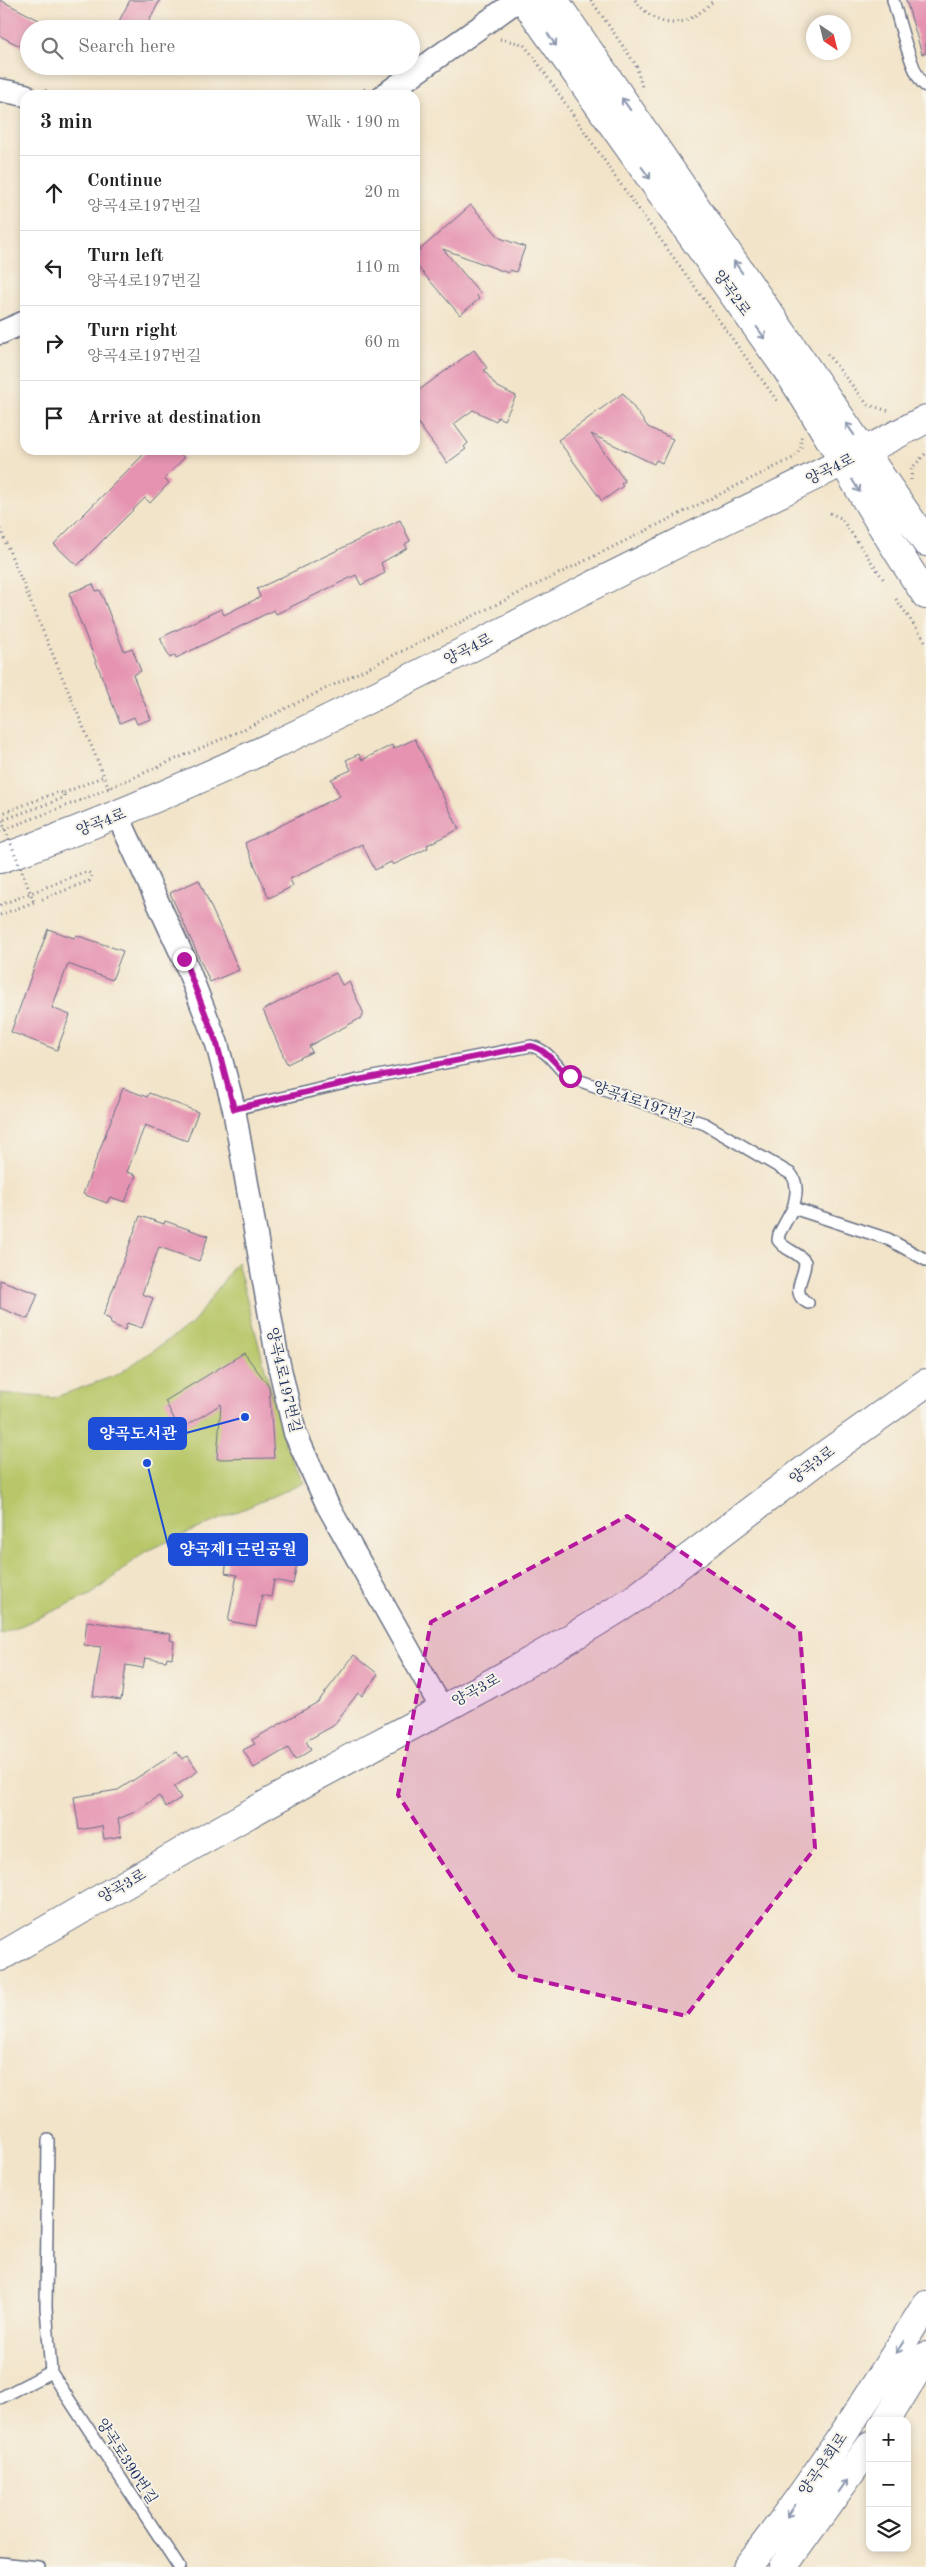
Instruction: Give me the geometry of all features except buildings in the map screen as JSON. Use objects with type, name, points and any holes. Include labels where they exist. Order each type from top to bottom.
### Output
[{"type":"street","points":[[420,69],[518,0]]},
{"type":"street","name":"양곡2로","points":[[524,0],[787,370],[818,418],[854,457],[926,542]]},
{"type":"street","name":"양곡2로","points":[[554,0],[854,457],[887,538],[926,595]]},
{"type":"street","points":[[391,90],[412,75]]},
{"type":"street","points":[[0,90],[20,91]]},
{"type":"street","points":[[0,333],[20,324]]},
{"type":"street","name":"양곡4로","points":[[0,859],[118,816],[324,722],[615,574],[854,457],[926,419]]},
{"type":"street","name":"양곡4로197번길","points":[[118,816],[204,1008],[217,1044],[234,1109],[277,1356],[295,1433],[328,1506],[442,1709]]},
{"type":"street","name":"양곡3로","points":[[0,1957],[279,1797],[538,1657],[637,1596],[815,1462],[926,1382]]},
{"type":"street","name":"양곡우회로","points":[[747,2567],[784,2520],[864,2405],[926,2305]]},
{"type":"street","points":[[888,2417],[926,2356]]},
{"type":"street","name":"양곡우회로","points":[[783,2567],[866,2452]]},
{"type":"lane","points":[[892,0],[915,69],[922,84],[926,86]]},
{"type":"lane","name":"양곡4로197번길","points":[[234,1109],[358,1080],[531,1046],[540,1048],[550,1056],[558,1068],[570,1076],[705,1124],[775,1164],[796,1179],[793,1208]]},
{"type":"lane","points":[[808,1303],[798,1296],[805,1262],[798,1255],[785,1248],[778,1240],[779,1234],[793,1208],[888,1239],[926,1260]]},
{"type":"lane","name":"양곡로390번길","points":[[48,2140],[46,2307],[51,2372],[179,2567]]},
{"type":"lane","points":[[0,2398],[51,2372]]},
{"type":"lane","points":[[0,2563],[39,2567]]},
{"type":"path","points":[[591,0],[636,65],[642,79],[642,89]]},
{"type":"path","points":[[635,0],[654,19],[675,24],[702,11],[714,0]]},
{"type":"path","points":[[494,40],[498,38],[523,44],[533,56],[624,190],[784,410]]},
{"type":"path","points":[[824,350],[868,405],[886,412],[897,409]]},
{"type":"path","points":[[0,831],[109,788],[287,708],[795,457],[801,448],[799,433]]},
{"type":"path","points":[[830,513],[841,518],[884,580]]},
{"type":"path","points":[[0,529],[109,788]]},
{"type":"path","points":[[896,599],[926,642]]},
{"type":"path","points":[[0,916],[34,902],[0,815],[58,792],[64,793],[104,776]]},
{"type":"path","points":[[0,821],[62,798],[64,793]]},
{"type":"path","points":[[0,905],[82,873],[88,872],[92,875],[91,879],[86,882],[40,900]]},
{"type":"highlighted area","points":[[627,1516],[800,1631],[815,1848],[686,2016],[516,1975],[398,1795],[431,1622]]},
{"type":"green space","points":[[237,1262],[285,1444],[304,1483],[146,1551],[92,1594],[0,1635],[0,1393],[53,1398],[117,1375],[192,1324]]},
{"type":"place","name":"양곡도서관","points":[[245,1417]]},
{"type":"place","name":"양곡제1근린공원","points":[[147,1463]]},
{"type":"route","points":[[184,959],[217,1044],[234,1109],[358,1080],[531,1046],[540,1048],[550,1056],[558,1068],[570,1076]]}]
